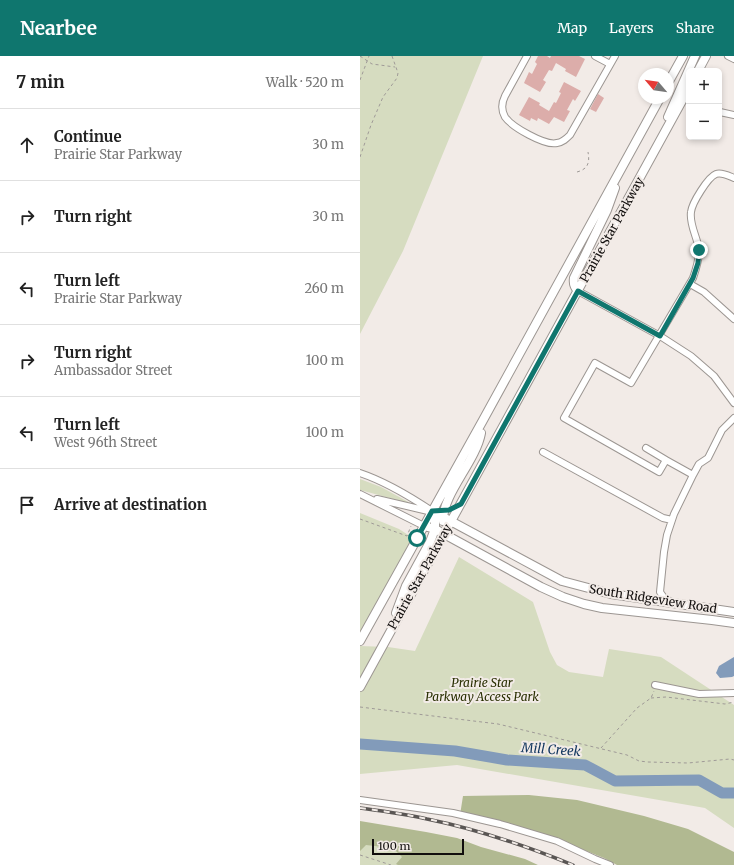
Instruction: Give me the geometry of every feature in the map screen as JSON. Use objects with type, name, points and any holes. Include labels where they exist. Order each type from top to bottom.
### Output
[{"type":"main road","points":[[674,72],[683,56]]},
{"type":"main road","points":[[646,169],[695,56]]},
{"type":"main road","points":[[700,68],[706,56]]},
{"type":"main road","name":"Prairie Star Parkway","points":[[360,687],[646,169],[686,94]]},
{"type":"main road","name":"Prairie Star Parkway","points":[[360,641],[657,104]]},
{"type":"main road","points":[[578,291],[573,284],[574,278],[607,210],[615,189],[615,180]]},
{"type":"main road","points":[[444,535],[444,514],[450,497],[480,437],[482,422]]},
{"type":"main road","points":[[444,514],[461,504]]},
{"type":"main road","points":[[393,627],[396,613],[406,586],[435,530],[436,520],[432,511]]},
{"type":"main road","name":"South Ridgeview Road","points":[[432,511],[444,514],[451,521],[539,570],[562,581],[611,594],[734,612]]},
{"type":"main road","name":"South Ridgeview Road","points":[[424,526],[435,530],[541,587],[563,597],[584,604],[602,608],[734,623]]},
{"type":"street","points":[[527,56],[502,102],[505,117],[516,127],[545,142],[555,144],[562,142],[570,135],[614,56]]},
{"type":"street","points":[[595,56],[610,64]]},
{"type":"street","points":[[728,56],[734,59]]},
{"type":"street","points":[[722,113],[734,116]]},
{"type":"street","points":[[666,460],[660,472],[564,418],[595,363],[631,383],[690,284],[698,263],[699,250],[691,220],[693,203],[711,178],[717,174],[727,174],[734,178]]},
{"type":"street","points":[[690,284],[712,299],[734,319]]},
{"type":"street","points":[[578,291],[686,352],[714,376],[734,403]]},
{"type":"street","points":[[673,604],[665,599],[660,592],[664,552],[672,520],[699,464],[708,458],[722,430],[734,418]]},
{"type":"street","points":[[646,448],[693,475]]},
{"type":"street","points":[[543,452],[663,518],[672,520]]},
{"type":"street","name":"South Ridgeview Road","points":[[360,473],[384,484],[432,511]]},
{"type":"street","name":"South Ridgeview Road","points":[[360,494],[424,526]]},
{"type":"street","points":[[370,498],[432,511]]},
{"type":"street","points":[[649,600],[660,592]]},
{"type":"street","points":[[655,685],[699,694],[734,693]]},
{"type":"street","points":[[360,800],[453,813],[500,824],[557,842],[610,865]]},
{"type":"path","points":[[360,56],[367,61],[378,65],[396,67]]},
{"type":"path","points":[[360,80],[369,56]]},
{"type":"path","points":[[360,157],[383,97],[397,78],[398,73],[392,56]]},
{"type":"path","points":[[577,172],[583,171],[589,163],[588,152]]},
{"type":"path","points":[[360,519],[407,536],[410,526]]},
{"type":"path","points":[[651,698],[655,685]]},
{"type":"path","points":[[600,748],[637,708],[651,698],[666,697],[719,704],[734,702]]},
{"type":"path","points":[[360,707],[498,724],[627,755],[639,761],[688,763],[730,759],[734,760]]},
{"type":"path","points":[[360,855],[391,865]]},
{"type":"green space","points":[[360,56],[483,56],[403,251],[360,334]]},
{"type":"green space","points":[[360,479],[381,487],[412,504],[360,490]]},
{"type":"green space","points":[[360,513],[399,529],[416,540],[360,641]]},
{"type":"green space","name":"Prairie Star Parkway Access Park","points":[[459,557],[533,602],[550,652],[557,665],[569,672],[603,677],[609,649],[661,657],[734,705],[734,828],[705,808],[457,765],[360,774],[360,646],[388,647],[415,651]]},
{"type":"green space","points":[[529,795],[577,800],[644,816],[688,829],[734,852],[734,865],[617,865],[604,858],[551,837],[460,815],[463,796]]},
{"type":"green space","points":[[360,821],[457,838],[481,847],[525,859],[538,865],[398,865],[396,864],[402,857],[393,848],[366,845],[360,851]]},
{"type":"green space","points":[[360,825],[533,865],[360,865]]},
{"type":"water","points":[[734,657],[734,676],[720,678],[716,673],[719,666]]},
{"type":"building","points":[[538,56],[547,56],[550,58],[551,56],[579,56],[585,59],[576,77],[565,71],[566,69],[556,63],[552,71],[549,70],[543,80],[546,82],[540,92],[524,83],[529,72],[532,74],[537,64],[535,62]]},
{"type":"building","points":[[564,82],[581,91],[575,101],[573,99],[567,110],[570,111],[564,122],[554,117],[549,124],[538,118],[537,121],[531,118],[530,121],[519,115],[529,97],[540,103],[539,105],[549,111],[554,102],[556,103]]},
{"type":"building","points":[[598,94],[604,98],[596,112],[590,109]]},
{"type":"waterway","name":"Mill Creek","points":[[360,744],[455,751],[507,760],[585,765],[615,781],[699,780],[722,793],[734,793]]},
{"type":"railway","points":[[360,808],[446,823],[483,833],[573,865]]},
{"type":"route","points":[[417,538],[432,511],[449,510],[461,504],[578,291],[660,336],[693,278],[698,263],[699,250]]}]
